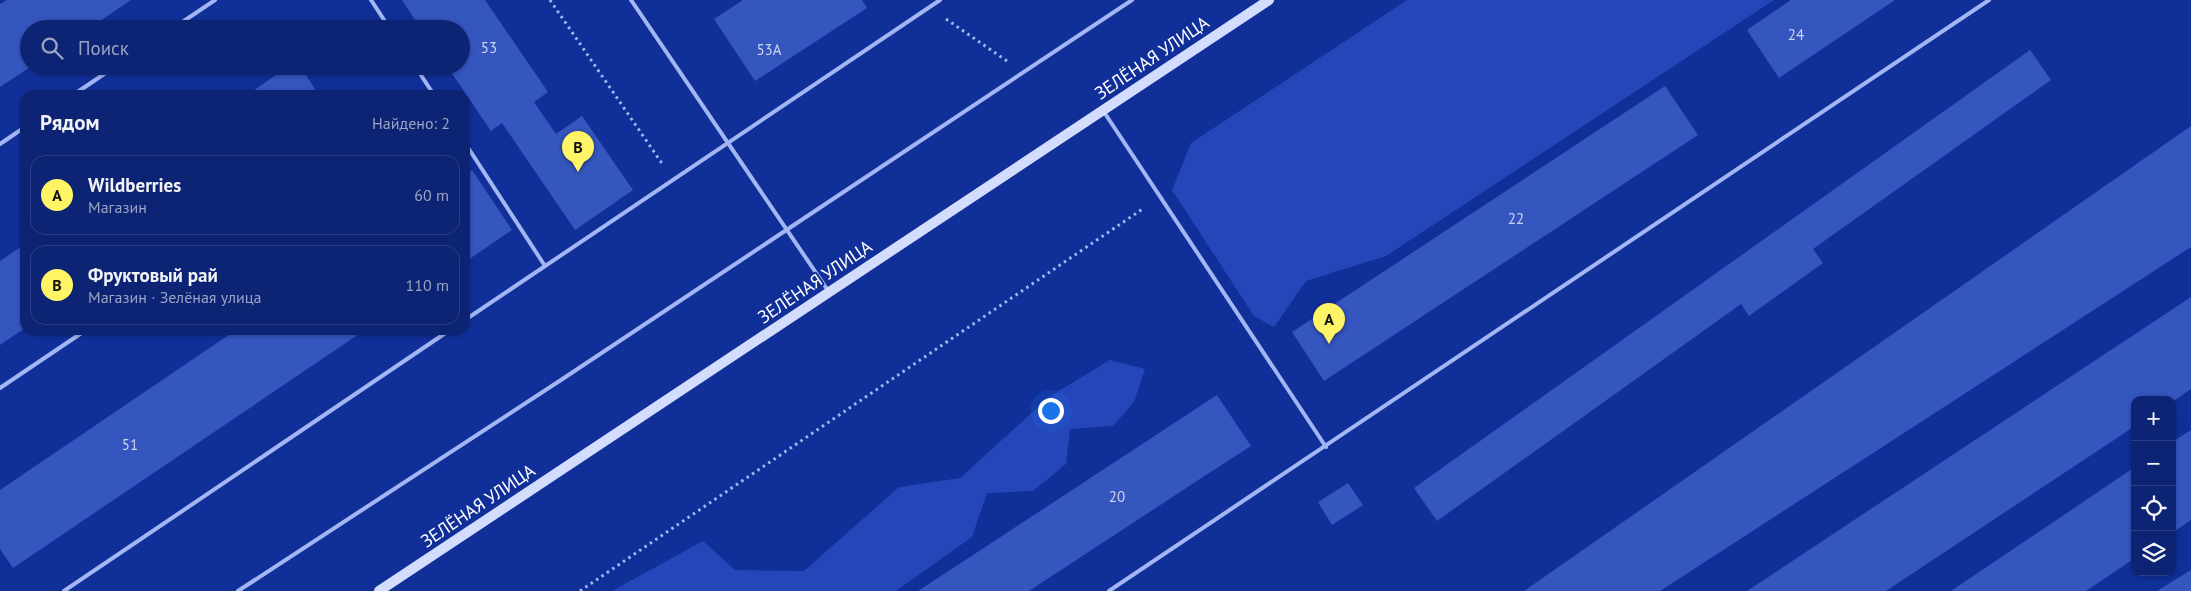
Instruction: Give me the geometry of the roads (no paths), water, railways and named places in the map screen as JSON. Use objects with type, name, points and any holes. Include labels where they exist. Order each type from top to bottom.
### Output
[{"type":"main road","name":"ЗЕЛЁНАЯ УЛИЦА","points":[[379,591],[1269,0]]},
{"type":"lane","points":[[185,20],[215,0]]},
{"type":"lane","points":[[371,0],[384,20]]},
{"type":"lane","points":[[631,0],[829,292]]},
{"type":"lane","points":[[470,317],[940,0]]},
{"type":"lane","points":[[238,591],[787,230],[1132,0]]},
{"type":"lane","points":[[1109,591],[1989,0]]},
{"type":"lane","points":[[80,90],[103,75]]},
{"type":"lane","points":[[421,75],[430,90]]},
{"type":"lane","points":[[1103,110],[1326,447]]},
{"type":"lane","points":[[0,144],[20,130]]},
{"type":"lane","points":[[470,151],[545,266]]},
{"type":"lane","points":[[0,388],[79,335]]},
{"type":"lane","points":[[64,591],[443,335]]},
{"type":"place","name":"Фруктовый рай","points":[[578,172]]},
{"type":"place","name":"Wildberries","points":[[1329,344]]}]
